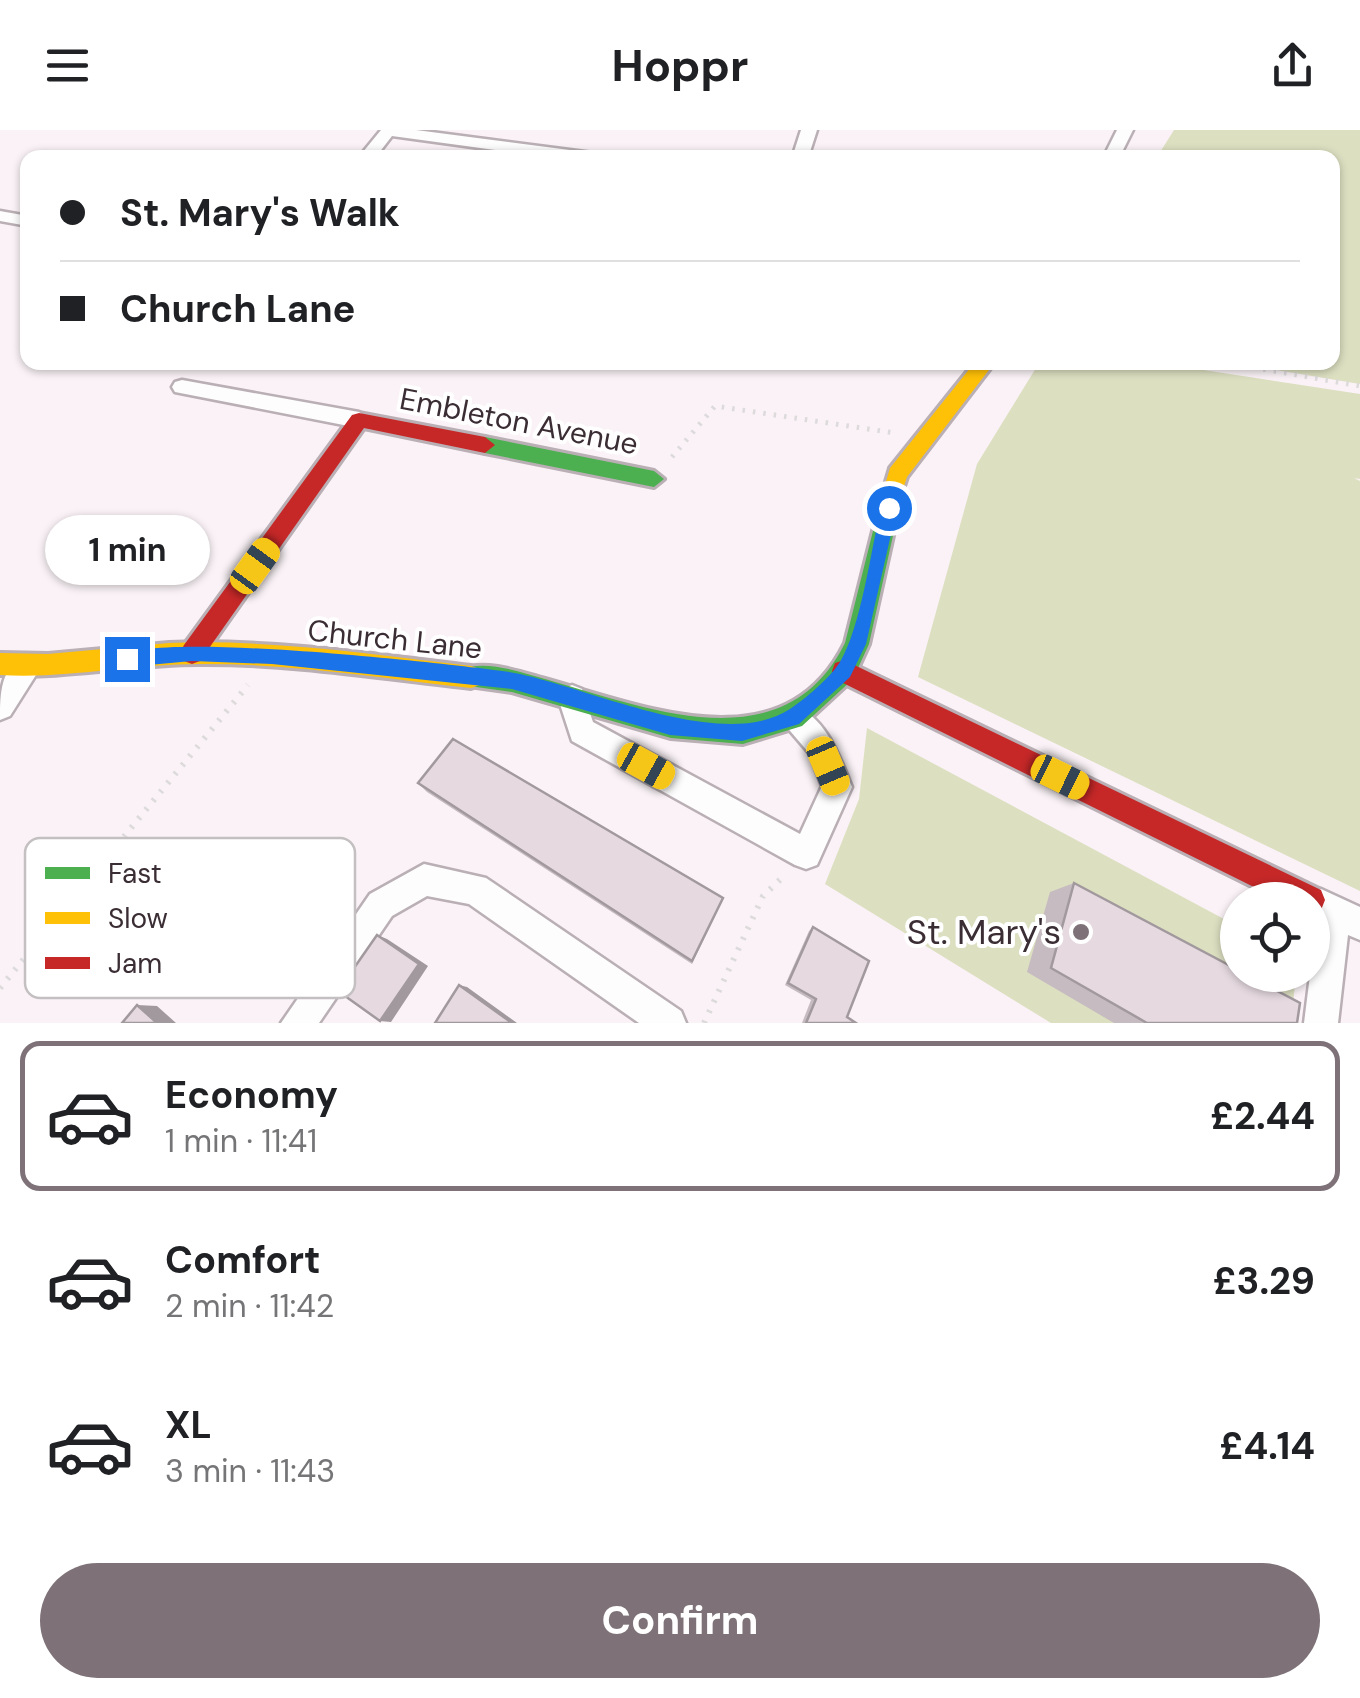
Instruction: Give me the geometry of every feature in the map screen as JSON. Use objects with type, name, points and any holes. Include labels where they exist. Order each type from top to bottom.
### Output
[{"type":"street","points":[[1117,130],[1125,130]]},
{"type":"street","points":[[388,131],[532,150]]},
{"type":"street","points":[[980,370],[897,474],[857,644],[844,671],[1274,882]]},
{"type":"street","points":[[182,387],[360,420]]},
{"type":"street","name":"Embleton Avenue","points":[[192,654],[360,420],[654,479]]},
{"type":"street","name":"Church Lane","points":[[14,666],[192,654],[272,656],[512,681],[670,726],[742,732],[793,718],[844,671]]},
{"type":"street","points":[[0,707],[14,666]]},
{"type":"street","points":[[572,698],[582,730],[806,854],[837,787],[820,744],[793,718]]},
{"type":"street","points":[[355,942],[381,905],[424,880],[475,889],[670,1023]]},
{"type":"street","points":[[1321,1023],[1323,992]]},
{"type":"street","points":[[298,1023],[316,998]]},
{"type":"path","points":[[1268,370],[1360,386]]},
{"type":"path","points":[[654,479],[715,406],[929,438]]},
{"type":"path","points":[[123,838],[272,656]]},
{"type":"path","points":[[704,1023],[763,896],[806,854]]},
{"type":"path","points":[[0,988],[25,957]]},
{"type":"green space","points":[[1174,130],[1360,130],[1360,384],[1276,370],[1340,370],[1340,150],[1161,150]]},
{"type":"green space","points":[[1035,370],[1204,370],[1360,394],[1360,479],[1354,478],[1360,481],[1360,891],[918,677],[977,464]]},
{"type":"green space","points":[[867,728],[1220,917],[1220,992],[1294,992],[1291,1023],[1051,1023],[825,884],[859,799]]},
{"type":"building","points":[[453,739],[723,898],[692,961],[418,783]]},
{"type":"building","name":"St. Mary's","points":[[1074,883],[1220,960],[1220,992],[1279,992],[1300,1003],[1297,1023],[1147,1023],[1051,968]]},
{"type":"building","points":[[813,927],[869,961],[847,1017],[856,1023],[806,1023],[816,999],[788,983]]},
{"type":"building","points":[[377,935],[419,964],[380,1021],[348,998],[355,998],[355,967]]},
{"type":"building","points":[[459,985],[512,1023],[435,1023]]},
{"type":"building","points":[[137,1005],[157,1023],[122,1023]]},
{"type":"traffic: fast","points":[[485,445],[654,479]]},
{"type":"traffic: fast","points":[[471,677],[512,681],[671,726],[743,732],[793,718],[844,671],[857,644],[892,495]]},
{"type":"traffic: slow","points":[[892,495],[897,474],[980,370]]},
{"type":"traffic: slow","points":[[0,664],[48,665],[228,653],[332,660],[471,677]]},
{"type":"traffic: jam","points":[[192,653],[359,420],[485,445]]},
{"type":"traffic: jam","points":[[844,671],[1274,882]]},
{"type":"place","name":"St. Mary's","points":[[1081,932]]},
{"type":"route","points":[[127,659],[192,654],[272,656],[512,681],[670,726],[742,732],[793,718],[844,671],[857,644],[889,508]]}]
